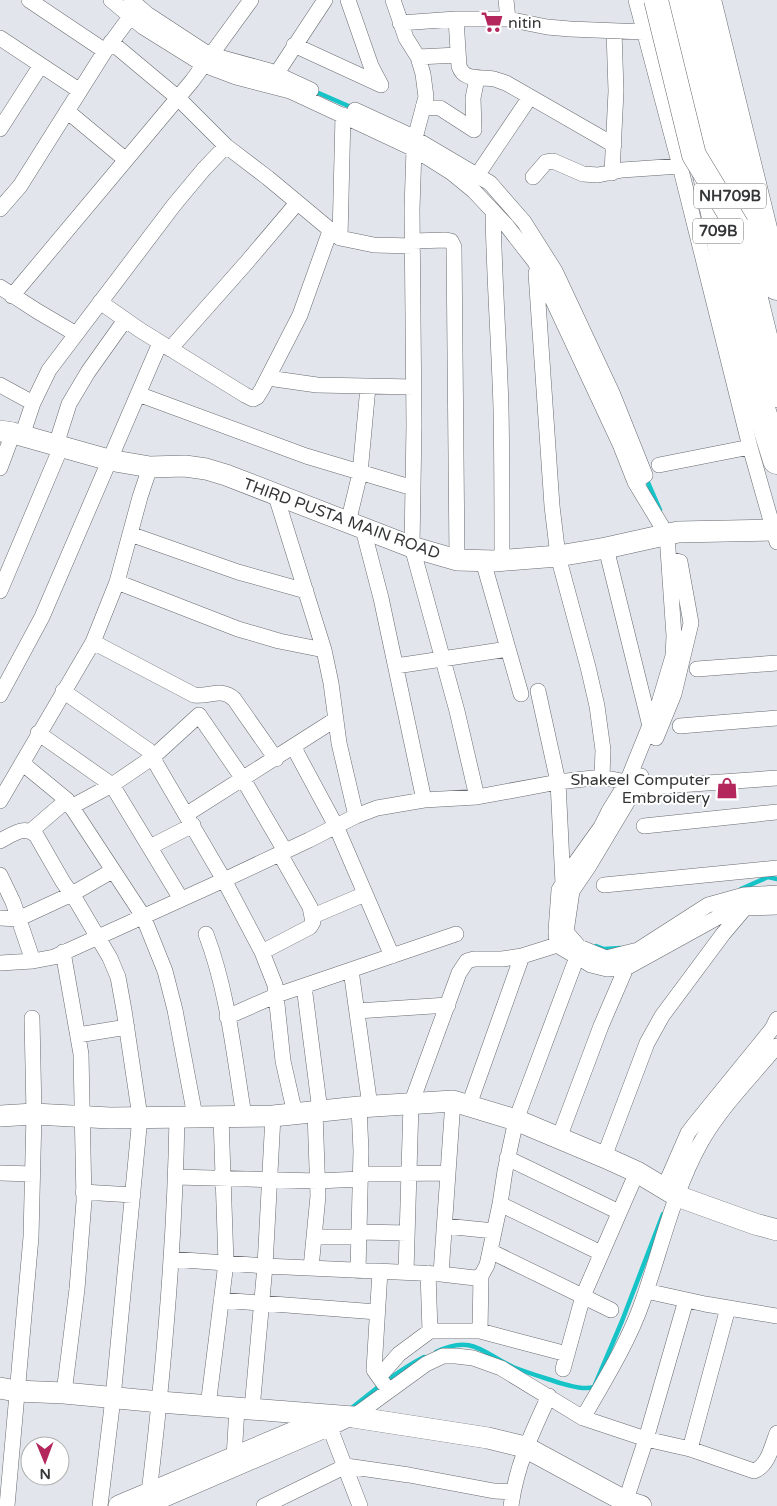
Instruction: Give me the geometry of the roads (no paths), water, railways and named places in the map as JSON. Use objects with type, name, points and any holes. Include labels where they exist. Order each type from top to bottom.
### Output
[{"type":"highway","name":"709B","points":[[665,0],[702,154],[745,357],[777,460]]},
{"type":"highway","name":"NH709B","points":[[681,0],[777,393]]},
{"type":"highway","name":"NH709B","points":[[707,0],[777,286]]},
{"type":"highway","points":[[722,0],[777,224]]},
{"type":"main road","points":[[656,0],[694,155],[737,226]]},
{"type":"street","points":[[29,0],[108,46],[178,98],[226,146],[335,234],[374,245],[451,241],[454,247],[457,560]]},
{"type":"street","points":[[110,0],[168,44],[208,60],[273,80],[446,156],[490,183],[524,222],[620,444],[673,534],[669,560],[674,636],[673,656],[632,783],[608,812],[601,827],[559,890],[556,931],[557,945]]},
{"type":"street","points":[[131,0],[208,60]]},
{"type":"street","points":[[76,334],[6,292],[126,160],[208,60],[251,0]]},
{"type":"street","points":[[273,80],[325,0]]},
{"type":"street","points":[[294,45],[381,85],[371,66],[348,0]]},
{"type":"street","points":[[393,0],[406,38],[418,57],[423,74],[426,97],[415,142],[412,547],[457,711],[476,797]]},
{"type":"street","points":[[506,0],[508,19]]},
{"type":"street","points":[[636,0],[680,166],[750,447],[776,534]]},
{"type":"street","points":[[0,209],[20,186],[108,46],[130,17]]},
{"type":"street","points":[[400,23],[456,19],[508,19],[547,27],[644,32]]},
{"type":"street","points":[[456,19],[461,72],[468,76],[495,79],[506,83],[614,144]]},
{"type":"street","points":[[612,173],[616,91],[614,31]]},
{"type":"street","points":[[0,38],[80,90]]},
{"type":"street","points":[[418,57],[458,55]]},
{"type":"street","points":[[0,128],[41,65]]},
{"type":"street","points":[[423,107],[440,108],[474,130],[473,98],[477,78]]},
{"type":"street","points":[[273,80],[290,91],[343,115],[415,142],[474,191],[523,245],[540,259],[552,506],[558,556],[597,706],[603,750],[602,777]]},
{"type":"street","points":[[482,168],[530,97]]},
{"type":"street","points":[[67,111],[126,160]]},
{"type":"street","points":[[100,302],[165,346],[250,398],[257,398],[300,316],[335,234],[343,115]]},
{"type":"street","points":[[0,468],[12,433],[33,403],[49,370],[174,205],[226,146]]},
{"type":"street","points":[[533,177],[546,162],[553,161],[583,174],[598,175],[622,170],[680,166]]},
{"type":"street","points":[[0,695],[42,617],[138,394],[165,346],[247,262],[297,202]]},
{"type":"street","points":[[494,211],[494,264],[498,312],[501,412],[493,561],[508,649],[521,694]]},
{"type":"street","points":[[0,591],[58,446],[70,404],[88,372],[125,320]]},
{"type":"street","points":[[268,378],[309,384],[414,387]]},
{"type":"street","points":[[0,385],[33,403]]},
{"type":"street","points":[[368,387],[356,526],[396,666],[424,800]]},
{"type":"street","points":[[138,394],[306,456],[413,488]]},
{"type":"street","name":"THIRD PUSTA MAIN ROAD","points":[[12,433],[109,460],[150,467],[185,466],[206,469],[276,493],[412,547],[457,560],[493,561],[558,556],[673,534],[776,534]]},
{"type":"street","points":[[659,465],[750,447]]},
{"type":"street","points":[[0,801],[38,733],[93,642],[117,582],[150,467]]},
{"type":"street","points":[[276,493],[324,650],[331,683],[339,743],[356,816]]},
{"type":"street","points":[[130,534],[238,572],[306,590]]},
{"type":"street","points":[[606,548],[650,726]]},
{"type":"street","points":[[669,560],[680,562],[691,623],[674,694],[632,783],[589,866],[572,891],[566,932],[578,947],[606,958],[638,950],[708,905],[744,895],[777,894]]},
{"type":"street","points":[[117,582],[238,629],[279,641],[324,650]]},
{"type":"street","points":[[93,642],[194,695],[203,696],[222,692],[229,694],[276,759]]},
{"type":"street","points":[[396,666],[508,649]]},
{"type":"street","points":[[697,669],[777,663]]},
{"type":"street","points":[[63,691],[148,750],[190,820],[262,952],[277,995],[283,1061],[310,1112]]},
{"type":"street","points":[[538,691],[558,782],[562,884]]},
{"type":"street","points":[[0,841],[24,830],[31,830],[69,803],[112,785],[153,757],[199,715],[243,779],[313,916],[313,922],[310,927],[262,952]]},
{"type":"street","points":[[680,726],[777,718]]},
{"type":"street","points":[[150,847],[190,820],[243,779],[336,720]]},
{"type":"street","points":[[38,733],[112,785],[181,899]]},
{"type":"street","points":[[294,748],[336,826],[392,956]]},
{"type":"street","points":[[22,763],[69,803],[143,916],[165,971],[175,1010],[186,1116],[176,1177],[160,1402],[150,1502]]},
{"type":"street","points":[[0,963],[33,961],[54,956],[224,880],[356,816],[377,808],[424,800],[476,797],[558,782],[602,777],[650,787],[777,778]]},
{"type":"street","points":[[644,826],[777,812]]},
{"type":"street","points":[[31,830],[36,835],[98,937],[118,977],[140,1117],[113,1398],[100,1506]]},
{"type":"street","points":[[604,885],[777,868]]},
{"type":"street","points":[[0,918],[18,918],[72,894],[112,870]]},
{"type":"street","points":[[0,875],[33,961]]},
{"type":"street","points":[[313,916],[366,894]]},
{"type":"street","points":[[406,1272],[411,1104],[459,973],[467,961],[522,956],[557,945],[591,965],[607,969],[626,968],[722,915],[745,908],[777,907]]},
{"type":"street","points":[[604,1157],[644,1051],[662,1016],[723,934],[745,908]]},
{"type":"street","points":[[206,934],[216,960],[244,1116]]},
{"type":"street","points":[[227,1017],[277,995],[456,934]]},
{"type":"street","points":[[63,952],[81,1054],[83,1117],[83,1192],[77,1289],[64,1393]]},
{"type":"street","points":[[430,1331],[434,1273],[445,1226],[448,1173],[461,1103],[522,956]]},
{"type":"street","points":[[480,1331],[481,1276],[487,1265],[516,1120],[577,957]]},
{"type":"street","points":[[559,1138],[601,1026],[626,968]]},
{"type":"street","points":[[351,970],[357,1010],[365,1107],[358,1271]]},
{"type":"street","points":[[304,986],[310,1112],[318,1196],[311,1268]]},
{"type":"street","points":[[357,1010],[448,1005]]},
{"type":"street","points":[[7,1506],[8,1390],[32,1237],[34,1114],[32,1018]]},
{"type":"street","points":[[583,1418],[625,1341],[646,1291],[688,1133],[772,1029],[777,1019]]},
{"type":"street","points":[[78,1035],[127,1027]]},
{"type":"street","points":[[671,1193],[722,1112],[777,1046]]},
{"type":"street","points":[[0,1116],[34,1114],[83,1117],[273,1116],[365,1107],[461,1103],[516,1120],[604,1157],[637,1172],[671,1193],[755,1224],[777,1230]]},
{"type":"street","points":[[234,1458],[245,1408],[262,1303],[273,1116]]},
{"type":"street","points":[[208,1406],[226,1263],[221,1117]]},
{"type":"street","points":[[507,1158],[619,1212]]},
{"type":"street","points":[[176,1177],[317,1181],[409,1172],[448,1173]]},
{"type":"street","points":[[384,1384],[399,1354],[430,1331],[480,1331],[565,1361],[583,1296],[637,1172]]},
{"type":"street","points":[[0,1173],[33,1174]]},
{"type":"street","points":[[83,1192],[133,1195]]},
{"type":"street","points":[[500,1204],[601,1253]]},
{"type":"street","points":[[445,1226],[494,1231]]},
{"type":"street","points":[[314,1236],[407,1233]]},
{"type":"street","points":[[490,1251],[612,1310]]},
{"type":"street","points":[[171,1259],[358,1271],[434,1273],[475,1278],[481,1276]]},
{"type":"street","points":[[380,1271],[374,1370],[384,1384]]},
{"type":"street","points":[[646,1291],[777,1316]]},
{"type":"street","points":[[222,1300],[377,1312]]},
{"type":"street","points":[[8,1390],[245,1408],[341,1418],[488,1438],[525,1447],[630,1504],[646,1439],[686,1300]]},
{"type":"street","points":[[690,1449],[728,1308]]},
{"type":"street","points":[[120,1506],[150,1502],[341,1418],[384,1384],[443,1356],[456,1356],[489,1363],[549,1396],[583,1418],[646,1439],[690,1449],[754,1471],[760,1469],[764,1463],[777,1434]]},
{"type":"street","points":[[264,1506],[346,1466],[409,1474],[494,1491],[512,1499],[525,1447],[549,1396]]},
{"type":"street","points":[[150,1502],[234,1458],[341,1418]]},
{"type":"street","points":[[341,1418],[346,1466],[360,1506]]},
{"type":"waterway","points":[[314,91],[353,108]]},
{"type":"waterway","points":[[646,478],[660,510]]},
{"type":"waterway","points":[[741,889],[768,877],[777,879]]},
{"type":"waterway","points":[[596,946],[604,949],[621,948]]},
{"type":"waterway","points":[[436,1352],[448,1347],[468,1345],[485,1351],[513,1367],[560,1383],[586,1388],[594,1387],[622,1321],[663,1214]]},
{"type":"waterway","points":[[349,1410],[395,1375],[424,1357]]},
{"type":"place","name":"nitin","points":[[492,22]]},
{"type":"place","name":"Shakeel Computer Embroidery","points":[[727,788]]}]
